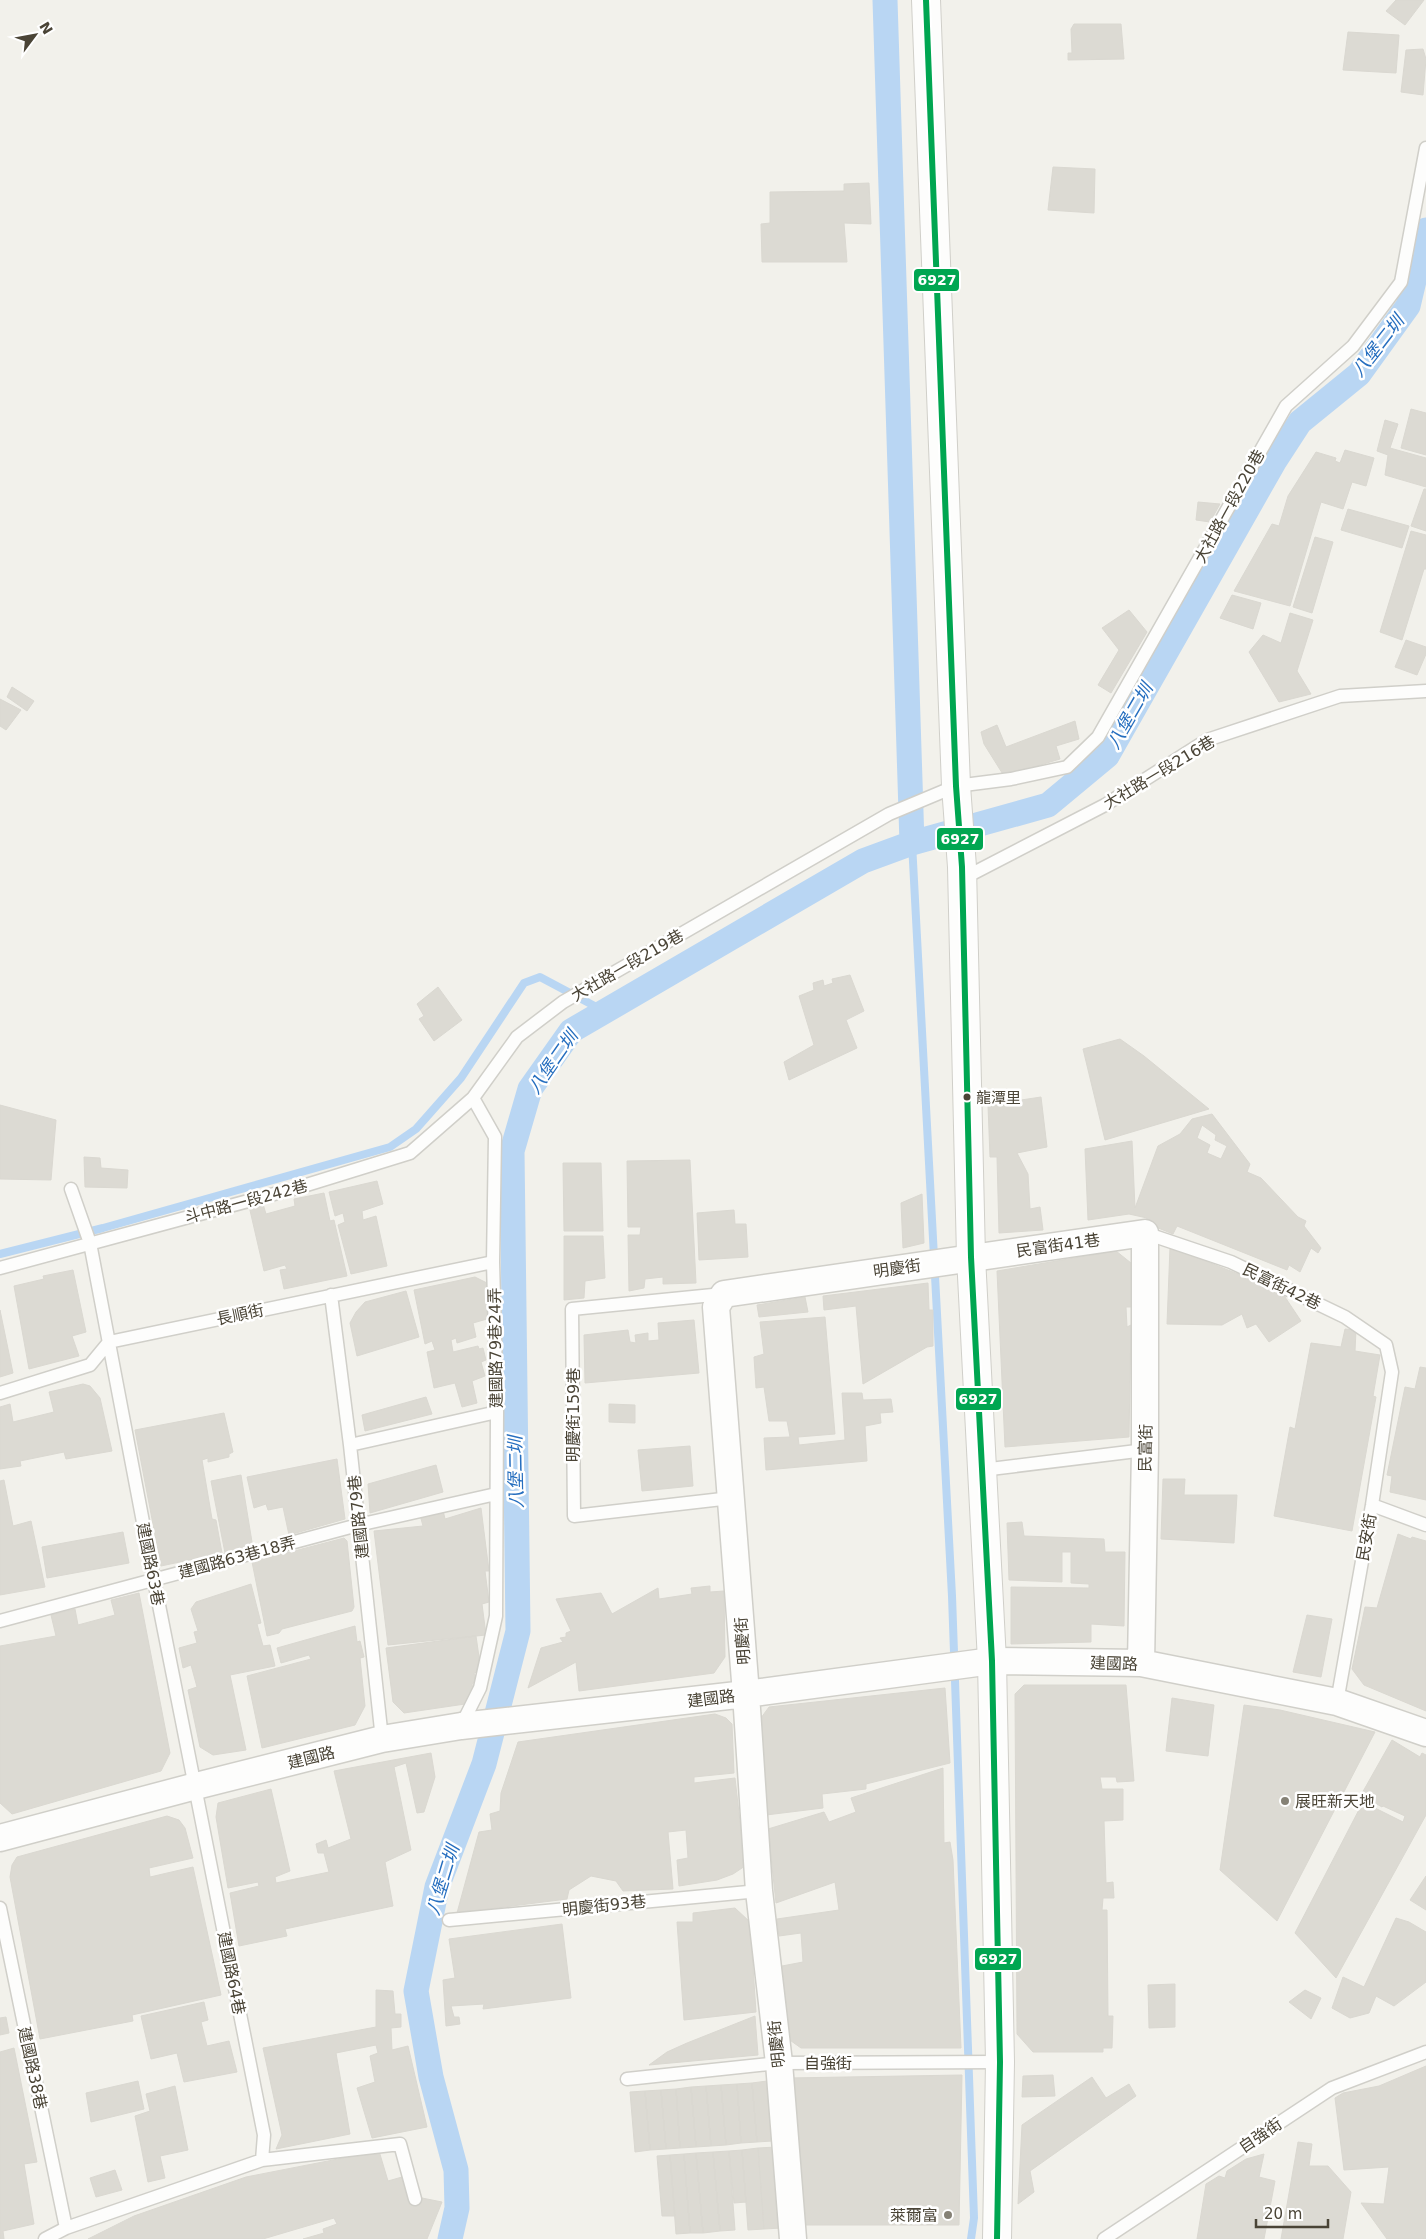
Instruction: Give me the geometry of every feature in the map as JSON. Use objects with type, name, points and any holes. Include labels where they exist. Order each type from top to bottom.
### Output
[{"type":"street","points":[[926,0],[956,789],[962,874],[972,1257],[992,1661],[1000,2062],[997,2239]]},
{"type":"street","name":"民富街41巷","points":[[972,1257],[1145,1232]]},
{"type":"street","name":"民富街","points":[[1141,1663],[1145,1450],[1145,1232]]},
{"type":"street","name":"明慶街","points":[[793,2239],[779,2063],[759,1890],[716,1307],[724,1294],[972,1257]]},
{"type":"street","name":"建國路","points":[[0,1838],[196,1786],[382,1740],[461,1726],[746,1694],[992,1661],[1141,1663],[1337,1702],[1426,1733]]},
{"type":"lane","name":"大社路一段220巷","points":[[956,789],[1067,767],[1098,737],[1286,406],[1353,346],[1401,282],[1426,148]]},
{"type":"lane","name":"大社路一段216巷","points":[[962,874],[1105,805],[1207,740],[1340,696],[1426,691]]},
{"type":"lane","name":"大社路一段219巷","points":[[473,1098],[517,1038],[563,1002],[889,814],[956,789]]},
{"type":"lane","name":"斗中路一段242巷","points":[[0,1268],[300,1187],[410,1153],[473,1098]]},
{"type":"lane","points":[[473,1098],[495,1137],[493,1262]]},
{"type":"lane","name":"建國路63巷","points":[[71,1189],[90,1243],[97,1289],[196,1786]]},
{"type":"lane","name":"民富街42巷","points":[[1145,1232],[1231,1262],[1345,1317],[1386,1345],[1392,1372]]},
{"type":"lane","name":"長順街","points":[[109,1342],[493,1262]]},
{"type":"lane","name":"建國路79巷24弄","points":[[461,1726],[480,1688],[496,1616],[497,1412],[493,1262]]},
{"type":"lane","name":"明慶街159巷","points":[[724,1294],[572,1309],[574,1516],[731,1498]]},
{"type":"lane","name":"建國路79巷","points":[[331,1295],[350,1445],[382,1740]]},
{"type":"lane","points":[[0,1393],[90,1365],[109,1342]]},
{"type":"lane","name":"民安街","points":[[1337,1702],[1372,1505],[1392,1372]]},
{"type":"lane","points":[[350,1445],[497,1412]]},
{"type":"lane","points":[[982,1470],[1145,1450]]},
{"type":"lane","points":[[358,1525],[496,1494]]},
{"type":"lane","points":[[1372,1505],[1426,1525]]},
{"type":"lane","name":"建國路63巷18弄","points":[[0,1621],[358,1525]]},
{"type":"lane","name":"建國路64巷","points":[[196,1786],[264,2135],[262,2160]]},
{"type":"lane","name":"明慶街93巷","points":[[449,1920],[759,1890]]},
{"type":"lane","name":"建國路38巷","points":[[0,1908],[66,2228]]},
{"type":"lane","name":"自強街","points":[[1104,2239],[1332,2088],[1426,2052]]},
{"type":"lane","name":"自強街","points":[[627,2079],[779,2063],[1000,2062]]},
{"type":"lane","points":[[45,2239],[66,2228],[262,2160],[400,2144],[415,2199]]},
{"type":"building","points":[[1396,0],[1424,0],[1405,25],[1386,11]]},
{"type":"building","points":[[1074,24],[1121,24],[1124,59],[1068,60],[1068,53],[1072,53],[1071,29]]},
{"type":"building","points":[[1348,32],[1399,35],[1396,73],[1343,70]]},
{"type":"building","points":[[1423,49],[1426,59],[1423,95],[1401,92],[1406,50]]},
{"type":"building","points":[[1053,167],[1095,169],[1094,213],[1048,210]]},
{"type":"building","points":[[869,183],[871,224],[844,223],[847,262],[762,262],[761,224],[770,223],[770,192],[844,191],[844,184]]},
{"type":"building","points":[[1411,409],[1426,413],[1426,455],[1401,448]]},
{"type":"building","points":[[1385,420],[1398,424],[1390,448],[1426,458],[1426,487],[1385,475],[1388,455],[1377,451]]},
{"type":"building","points":[[1345,450],[1374,458],[1366,486],[1352,482],[1343,509],[1321,502],[1290,606],[1234,591],[1272,524],[1279,526],[1288,496],[1316,452],[1336,458],[1335,461],[1340,463]]},
{"type":"building","points":[[1424,489],[1426,489],[1426,531],[1411,526]]},
{"type":"building","points":[[1198,502],[1220,504],[1210,522],[1196,520]]},
{"type":"building","points":[[1348,509],[1409,526],[1402,548],[1341,530]]},
{"type":"building","points":[[1411,531],[1426,535],[1426,569],[1424,569],[1402,640],[1380,632]]},
{"type":"building","points":[[1315,537],[1333,542],[1312,613],[1293,607]]},
{"type":"building","points":[[1232,595],[1261,603],[1253,629],[1220,618]]},
{"type":"building","points":[[1129,610],[1147,632],[1111,693],[1098,685],[1119,650],[1102,628]]},
{"type":"building","points":[[1290,613],[1313,620],[1297,671],[1311,694],[1279,702],[1249,652],[1263,635],[1281,643]]},
{"type":"building","points":[[1406,640],[1426,647],[1426,654],[1417,675],[1395,667]]},
{"type":"building","points":[[12,687],[34,701],[27,711],[7,697]]},
{"type":"building","points":[[0,699],[21,710],[6,730],[0,726]]},
{"type":"building","points":[[1075,721],[1079,739],[1056,746],[1060,759],[1004,776],[984,744],[981,732],[997,725],[1006,747]]},
{"type":"building","points":[[850,975],[864,1011],[846,1020],[857,1048],[789,1080],[784,1062],[814,1045],[799,996],[814,990],[813,983],[823,980],[824,986],[833,983],[832,979]]},
{"type":"building","points":[[438,987],[462,1020],[434,1041],[419,1019],[424,1016],[417,1004]]},
{"type":"building","points":[[1120,1039],[1209,1109],[1105,1140],[1083,1049]]},
{"type":"building","points":[[1041,1097],[1047,1147],[1017,1153],[1028,1174],[1030,1209],[1040,1207],[1043,1230],[999,1233],[997,1157],[990,1157],[988,1105]]},
{"type":"building","points":[[0,1105],[56,1120],[51,1180],[0,1179]]},
{"type":"building","points":[[1212,1114],[1250,1164],[1247,1172],[1261,1178],[1298,1217],[1306,1221],[1304,1226],[1321,1248],[1318,1253],[1311,1248],[1300,1272],[1289,1265],[1287,1270],[1177,1226],[1173,1234],[1146,1223],[1147,1218],[1129,1214],[1088,1220],[1085,1149],[1132,1141],[1135,1208],[1158,1146],[1180,1134],[1192,1119]],"holes":[[[1202,1125],[1216,1135],[1215,1140],[1227,1146],[1221,1159],[1207,1153],[1210,1145],[1197,1138]]]},
{"type":"building","points":[[84,1157],[100,1158],[101,1168],[128,1170],[127,1188],[85,1187]]},
{"type":"building","points":[[690,1160],[696,1283],[663,1284],[663,1277],[645,1279],[644,1288],[629,1291],[628,1235],[640,1235],[641,1227],[628,1227],[627,1161]]},
{"type":"building","points":[[563,1163],[601,1163],[603,1231],[564,1231]]},
{"type":"building","points":[[377,1181],[383,1204],[362,1211],[363,1220],[376,1216],[387,1266],[351,1274],[338,1225],[345,1222],[343,1213],[335,1216],[329,1192]]},
{"type":"building","points":[[324,1193],[330,1221],[334,1220],[347,1276],[284,1289],[280,1270],[287,1269],[285,1265],[264,1271],[249,1206],[263,1204],[266,1214],[295,1206],[294,1199]]},
{"type":"building","points":[[922,1194],[924,1243],[903,1248],[901,1203]]},
{"type":"building","points":[[734,1210],[735,1224],[746,1224],[748,1257],[699,1260],[697,1213]]},
{"type":"building","points":[[564,1236],[603,1236],[605,1278],[585,1281],[584,1298],[564,1300]]},
{"type":"building","points":[[1170,1247],[1281,1291],[1301,1321],[1269,1342],[1256,1324],[1247,1328],[1242,1314],[1222,1325],[1167,1324]]},
{"type":"building","points":[[1116,1251],[1131,1263],[1132,1307],[1126,1307],[1127,1327],[1131,1325],[1129,1437],[1005,1447],[997,1271]]},
{"type":"building","points":[[73,1270],[86,1332],[72,1336],[79,1356],[29,1369],[14,1286],[44,1279],[43,1276]]},
{"type":"building","points":[[475,1277],[487,1283],[487,1319],[473,1323],[476,1337],[457,1343],[456,1338],[451,1340],[453,1352],[478,1346],[479,1349],[483,1348],[486,1360],[481,1362],[485,1376],[472,1381],[477,1403],[462,1407],[455,1383],[434,1388],[427,1352],[435,1350],[432,1341],[425,1344],[414,1290]]},
{"type":"building","points":[[928,1283],[929,1310],[933,1310],[933,1346],[927,1347],[863,1384],[856,1306],[824,1310],[823,1296]]},
{"type":"building","points":[[406,1291],[419,1337],[357,1356],[350,1323],[356,1312],[365,1302]]},
{"type":"building","points":[[805,1297],[808,1312],[759,1317],[757,1305]]},
{"type":"building","points":[[0,1310],[13,1373],[0,1377]]},
{"type":"building","points":[[825,1317],[835,1434],[798,1437],[799,1445],[845,1440],[842,1393],[862,1393],[863,1400],[891,1399],[893,1412],[880,1413],[881,1423],[865,1426],[867,1461],[766,1470],[764,1438],[790,1437],[787,1421],[769,1421],[764,1387],[756,1388],[754,1357],[764,1354],[760,1322]]},
{"type":"building","points":[[694,1320],[699,1373],[585,1383],[584,1335],[628,1330],[630,1342],[636,1343],[635,1335],[648,1333],[648,1341],[659,1340],[658,1323]]},
{"type":"building","points":[[1345,1329],[1356,1330],[1355,1351],[1380,1355],[1373,1396],[1376,1397],[1352,1531],[1274,1516],[1290,1427],[1295,1429],[1311,1343],[1341,1347]]},
{"type":"building","points":[[1420,1367],[1426,1368],[1426,1500],[1390,1492],[1392,1476],[1387,1475],[1405,1387],[1415,1389]]},
{"type":"building","points":[[83,1384],[90,1386],[100,1398],[112,1451],[66,1459],[64,1452],[20,1461],[21,1466],[0,1469],[0,1407],[10,1404],[13,1422],[54,1412],[49,1392]]},
{"type":"building","points":[[426,1397],[432,1414],[365,1431],[362,1415]]},
{"type":"building","points":[[609,1404],[635,1405],[635,1423],[609,1422]]},
{"type":"building","points":[[224,1413],[233,1452],[229,1454],[229,1457],[208,1462],[208,1458],[202,1460],[212,1519],[216,1520],[222,1553],[161,1566],[135,1430]]},
{"type":"building","points":[[690,1446],[693,1486],[642,1491],[638,1450]]},
{"type":"building","points":[[337,1459],[345,1519],[289,1535],[283,1507],[268,1510],[266,1504],[254,1508],[247,1477]]},
{"type":"building","points":[[436,1465],[443,1492],[370,1513],[368,1484]]},
{"type":"building","points":[[241,1475],[253,1548],[225,1553],[211,1481]]},
{"type":"building","points":[[1163,1479],[1185,1479],[1184,1495],[1237,1495],[1234,1543],[1161,1539]]},
{"type":"building","points":[[4,1480],[13,1526],[31,1521],[45,1587],[0,1595],[0,1481]]},
{"type":"building","points":[[481,1508],[489,1571],[485,1571],[489,1602],[482,1604],[486,1635],[388,1645],[374,1531],[423,1526],[420,1515],[443,1510],[445,1519]]},
{"type":"building","points":[[1022,1522],[1024,1536],[1104,1539],[1105,1552],[1125,1552],[1124,1626],[1091,1624],[1091,1642],[1011,1644],[1011,1587],[1089,1588],[1089,1584],[1071,1583],[1071,1552],[1062,1552],[1062,1582],[1009,1580],[1007,1523]]},
{"type":"building","points":[[123,1532],[129,1563],[47,1578],[42,1547]]},
{"type":"building","points":[[1398,1534],[1411,1539],[1412,1537],[1426,1541],[1426,1711],[1364,1685],[1352,1669],[1365,1607],[1377,1608]]},
{"type":"building","points":[[344,1538],[347,1541],[354,1607],[352,1611],[282,1629],[279,1633],[267,1636],[252,1562]]},
{"type":"building","points":[[251,1584],[261,1623],[257,1624],[263,1646],[270,1645],[275,1666],[230,1675],[246,1750],[213,1755],[200,1747],[188,1690],[197,1687],[191,1665],[183,1668],[179,1648],[197,1643],[194,1632],[198,1631],[191,1609],[196,1602]]},
{"type":"building","points":[[710,1586],[710,1592],[724,1591],[725,1657],[714,1673],[579,1691],[576,1662],[528,1688],[541,1648],[563,1642],[560,1638],[566,1637],[566,1633],[571,1631],[556,1599],[601,1593],[612,1614],[658,1588],[659,1599],[692,1594],[691,1588]]},
{"type":"building","points":[[139,1593],[170,1753],[161,1771],[12,1814],[0,1803],[0,1646],[56,1636],[51,1615],[75,1609],[78,1625],[115,1615],[111,1600]]},
{"type":"building","points":[[1307,1615],[1332,1619],[1321,1677],[1293,1672]]},
{"type":"building","points":[[355,1626],[357,1642],[360,1641],[364,1657],[360,1658],[365,1706],[355,1725],[262,1748],[247,1676],[311,1659],[309,1655],[281,1663],[277,1648]]},
{"type":"building","points":[[476,1636],[481,1671],[474,1673],[476,1681],[472,1684],[473,1691],[465,1704],[404,1713],[393,1702],[386,1648]]},
{"type":"building","points":[[1024,1685],[1126,1685],[1134,1781],[1117,1782],[1116,1777],[1100,1777],[1102,1789],[1123,1789],[1123,1820],[1104,1821],[1106,1883],[1113,1882],[1114,1898],[1103,1898],[1102,1910],[1107,1910],[1108,2016],[1113,2016],[1112,2048],[1103,2048],[1103,2052],[1033,2052],[1017,2034],[1015,1694]]},
{"type":"building","points":[[945,1688],[950,1763],[866,1784],[866,1789],[822,1794],[823,1808],[766,1815],[758,1722],[769,1707]]},
{"type":"building","points":[[1172,1698],[1214,1705],[1208,1756],[1166,1751]]},
{"type":"building","name":"展旺新天地","points":[[1244,1705],[1280,1710],[1375,1732],[1277,1921],[1220,1870]]},
{"type":"building","points":[[715,1714],[726,1718],[732,1724],[734,1773],[694,1777],[694,1783],[735,1778],[745,1866],[733,1874],[717,1880],[679,1886],[677,1860],[688,1858],[686,1830],[668,1832],[673,1889],[623,1891],[616,1881],[591,1876],[569,1890],[567,1899],[457,1913],[479,1832],[492,1830],[490,1814],[500,1811],[501,1793],[518,1742]]},
{"type":"building","points":[[1392,1740],[1420,1757],[1422,1753],[1426,1755],[1426,1815],[1336,1978],[1295,1933],[1363,1802],[1403,1822],[1405,1816],[1382,1807],[1361,1795]]},
{"type":"building","points":[[431,1753],[435,1777],[424,1812],[417,1813],[406,1763],[394,1767],[411,1850],[385,1862],[393,1906],[285,1929],[287,1936],[239,1946],[230,1893],[259,1886],[258,1882],[228,1888],[216,1817],[218,1803],[271,1789],[290,1871],[275,1877],[276,1883],[329,1872],[324,1853],[318,1853],[316,1844],[326,1840],[328,1848],[351,1839],[334,1771]]},
{"type":"building","points":[[943,1768],[944,1843],[950,1842],[953,1860],[961,2048],[801,2048],[787,2038],[782,1966],[803,1962],[801,1933],[779,1936],[777,1919],[839,1910],[835,1882],[776,1903],[768,1829],[824,1812],[829,1822],[856,1812],[851,1798]]},
{"type":"building","points":[[167,1816],[179,1820],[185,1828],[193,1858],[149,1868],[150,1877],[193,1867],[221,1995],[132,2015],[133,2021],[40,2039],[10,1877],[12,1865],[17,1857]]},
{"type":"building","points":[[1426,1876],[1426,1910],[1410,1900]]},
{"type":"building","points":[[735,1908],[750,1922],[756,2012],[684,2020],[677,1922],[693,1922],[693,1913]]},
{"type":"building","points":[[1396,1918],[1409,1922],[1426,1932],[1426,1982],[1394,2006],[1376,1996],[1369,2013],[1350,2018],[1332,2008],[1343,1977],[1364,1987]]},
{"type":"building","points":[[562,1924],[571,1998],[483,2009],[484,2004],[451,2006],[454,2017],[459,2017],[460,2024],[446,2026],[443,1980],[455,1978],[449,1939]]},
{"type":"building","points":[[1175,1984],[1175,2027],[1149,2028],[1148,1985]]},
{"type":"building","points":[[376,1990],[393,1991],[395,2014],[401,2014],[401,2027],[391,2028],[392,2050],[408,2046],[427,2127],[372,2138],[357,2088],[375,2082],[370,2056],[378,2053],[376,2045],[336,2053],[350,2134],[276,2149],[282,2135],[263,2048],[376,2027]]},
{"type":"building","points":[[1305,1990],[1321,1998],[1311,2019],[1289,2002]]},
{"type":"building","points":[[204,2002],[208,2020],[201,2022],[207,2046],[229,2041],[237,2072],[184,2082],[177,2053],[151,2059],[141,2016]]},
{"type":"building","points":[[755,2016],[758,2055],[649,2065],[667,2052]]},
{"type":"building","points":[[6,2017],[9,2033],[0,2035],[0,2018]]},
{"type":"building","points":[[14,2048],[37,2162],[24,2164],[34,2224],[3,2231],[4,2239],[0,2239],[0,2052]]},
{"type":"building","points":[[1426,2066],[1426,2239],[1387,2239],[1361,2203],[1384,2204],[1389,2167],[1344,2170],[1335,2098],[1343,2093],[1379,2086]]},
{"type":"building","points":[[962,2075],[959,2225],[802,2225],[788,2078]]},
{"type":"building","points":[[1053,2075],[1055,2096],[1022,2097],[1023,2076]]},
{"type":"building","points":[[1092,2077],[1106,2098],[1129,2084],[1136,2096],[1030,2171],[1034,2192],[1018,2204],[1022,2125]]},
{"type":"building","points":[[138,2081],[144,2109],[91,2122],[86,2093]]},
{"type":"building","points":[[767,2081],[772,2141],[757,2142],[752,2083]]},
{"type":"building","points":[[752,2083],[757,2142],[741,2143],[737,2084]]},
{"type":"building","points":[[737,2084],[741,2143],[726,2145],[721,2085]]},
{"type":"building","points":[[721,2085],[726,2145],[711,2146],[706,2086]]},
{"type":"building","points":[[175,2086],[188,2150],[160,2156],[165,2178],[148,2182],[135,2116],[150,2111],[146,2094]]},
{"type":"building","points":[[706,2086],[711,2146],[696,2147],[691,2087]]},
{"type":"building","points":[[691,2087],[696,2147],[680,2148],[676,2089]]},
{"type":"building","points":[[676,2089],[680,2148],[666,2149],[661,2090]]},
{"type":"building","points":[[661,2090],[666,2149],[650,2150],[645,2091]]},
{"type":"building","points":[[645,2091],[650,2150],[635,2152],[630,2092]]},
{"type":"building","points":[[1298,2142],[1312,2144],[1309,2166],[1328,2166],[1351,2192],[1343,2239],[1281,2239]]},
{"type":"building","points":[[776,2147],[782,2228],[764,2229],[758,2148]]},
{"type":"building","points":[[758,2148],[764,2229],[748,2230],[742,2150]]},
{"type":"building","points":[[742,2150],[746,2202],[734,2203],[729,2151]]},
{"type":"building","points":[[379,2151],[388,2181],[402,2177],[410,2204],[422,2198],[442,2202],[427,2239],[303,2239],[324,2233],[323,2229],[337,2224],[334,2218],[263,2239],[88,2239],[134,2216],[246,2177]]},
{"type":"building","points":[[729,2151],[735,2230],[720,2231],[713,2152]]},
{"type":"building","points":[[713,2152],[720,2231],[703,2233],[696,2153]]},
{"type":"building","points":[[696,2153],[703,2233],[690,2233],[684,2154]]},
{"type":"building","points":[[684,2154],[690,2233],[676,2234],[670,2155]]},
{"type":"building","points":[[1264,2154],[1259,2177],[1275,2181],[1264,2239],[1197,2239],[1206,2184],[1219,2176],[1225,2178],[1227,2171],[1246,2159]]},
{"type":"building","points":[[670,2155],[675,2216],[662,2216],[657,2156]]},
{"type":"building","points":[[115,2170],[122,2190],[96,2197],[90,2178]]},
{"type":"waterway","points":[[885,0],[912,843]]},
{"type":"waterway","name":"八堡二圳","points":[[450,2239],[457,2208],[456,2170],[431,2077],[416,1991],[437,1887],[484,1764],[518,1631],[512,1151],[530,1089],[571,1031],[863,861],[912,843],[1048,805],[1107,756],[1274,462],[1300,422],[1359,374],[1408,306],[1426,230]]},
{"type":"waterway","points":[[912,843],[952,1596],[974,2218],[971,2239]]},
{"type":"waterway","points":[[0,1254],[103,1228],[390,1147],[416,1129],[461,1078],[524,983],[540,977],[604,1011]]},
{"type":"transit line","name":"6927","points":[[926,0],[956,786],[962,867],[971,1257],[992,1661],[1000,2062],[997,2239]]},
{"type":"place","name":"龍潭里","points":[[967,1097]]},
{"type":"place","name":"展旺新天地","points":[[1285,1801]]},
{"type":"place","name":"萊爾富","points":[[948,2215]]}]
